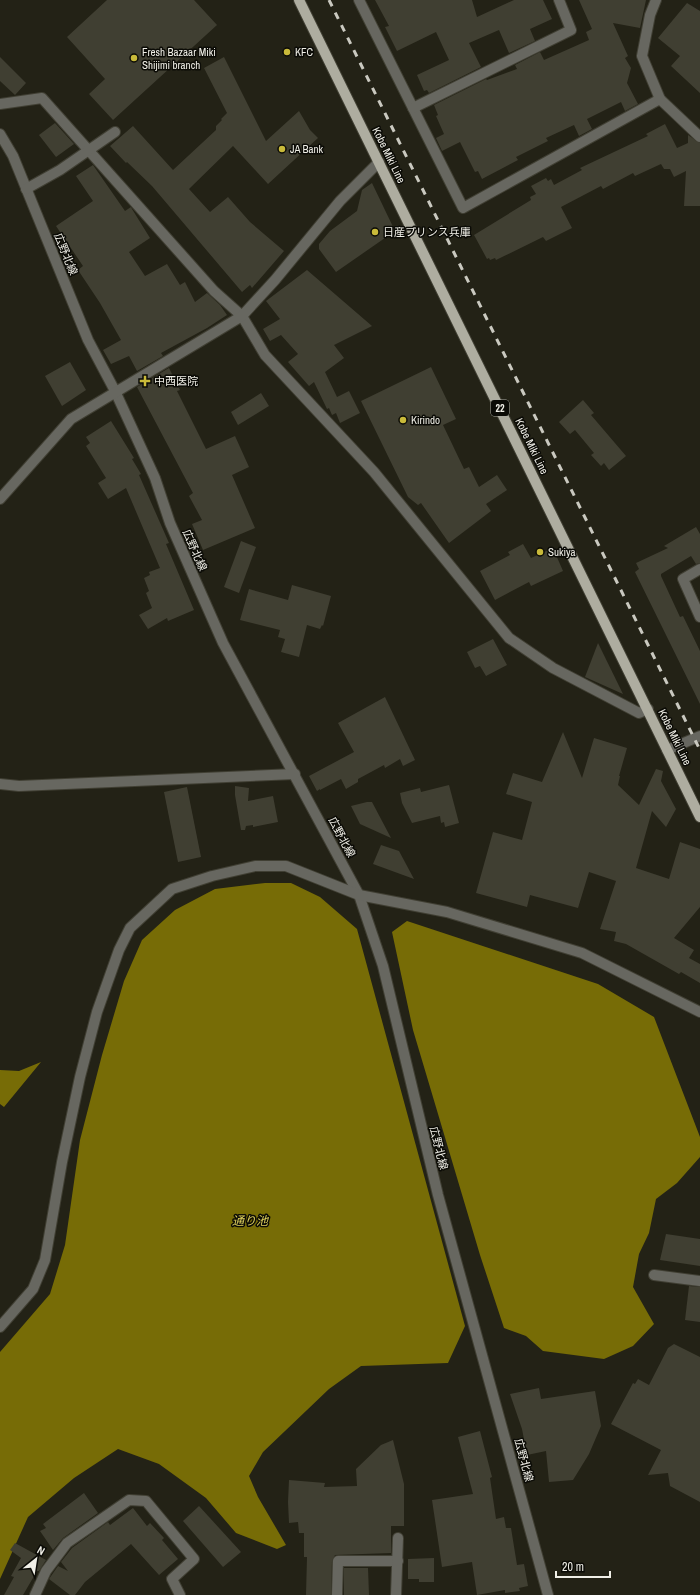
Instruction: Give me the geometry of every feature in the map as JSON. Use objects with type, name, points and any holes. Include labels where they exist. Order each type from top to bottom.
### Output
[{"type":"main road","name":"Kobe Miki Line","points":[[299,0],[700,817]]},
{"type":"street","points":[[359,0],[463,208],[660,99]]},
{"type":"street","points":[[413,108],[571,30],[559,0]]},
{"type":"street","points":[[656,0],[650,15],[642,56],[660,99],[700,137]]},
{"type":"street","points":[[0,104],[42,98],[214,291],[242,316],[265,356],[374,472],[509,638],[553,668],[639,713],[648,709]]},
{"type":"street","points":[[26,189],[60,170],[115,132]]},
{"type":"street","name":"広野北線","points":[[0,134],[13,156],[88,340],[115,391],[155,478],[170,523],[223,643],[359,895],[383,966],[438,1195],[548,1595]]},
{"type":"street","points":[[0,498],[71,418],[242,316],[275,280],[340,201],[379,162]]},
{"type":"street","points":[[700,569],[683,579],[700,617]]},
{"type":"street","points":[[667,750],[700,736]]},
{"type":"street","points":[[0,784],[19,786],[295,774]]},
{"type":"street","points":[[0,1327],[33,1289],[45,1260],[63,1154],[97,1012],[119,950],[130,928],[172,889],[212,876],[255,866],[286,866],[359,895],[447,912],[582,953],[700,1012]]},
{"type":"street","points":[[654,1276],[700,1281]]},
{"type":"street","points":[[35,1595],[46,1571],[67,1543],[129,1500],[146,1500],[194,1559],[172,1579],[180,1595]]},
{"type":"street","points":[[396,1595],[398,1538]]},
{"type":"street","points":[[337,1595],[338,1561],[398,1561]]},
{"type":"water","name":"通り池","points":[[265,883],[291,883],[320,897],[357,929],[465,1326],[448,1363],[361,1366],[329,1389],[263,1452],[249,1476],[258,1497],[286,1545],[277,1549],[236,1533],[206,1498],[159,1464],[118,1449],[74,1478],[28,1517],[0,1579],[0,1352],[50,1294],[65,1245],[80,1140],[102,1055],[124,981],[142,940],[175,910],[215,889]]},
{"type":"water","points":[[407,921],[598,984],[654,1017],[700,1137],[700,1157],[677,1183],[656,1199],[649,1233],[639,1254],[633,1287],[654,1324],[633,1346],[604,1359],[543,1351],[526,1336],[504,1328],[480,1255],[413,1030],[392,932]]},
{"type":"water","points":[[41,1062],[4,1107],[0,1104],[0,1070],[19,1071]]},
{"type":"building","name":"Fresh Bazaar Miki Shijimi branch","points":[[107,0],[194,0],[217,25],[113,120],[89,94],[105,79],[67,37]]},
{"type":"building","points":[[375,0],[472,0],[477,17],[514,0],[543,0],[552,19],[530,29],[535,41],[509,53],[499,30],[469,43],[481,67],[429,93],[427,90],[424,91],[417,75],[449,60],[436,32],[397,51],[385,27],[389,26]]},
{"type":"building","points":[[579,0],[646,0],[640,28],[613,23],[628,56],[625,58],[631,68],[627,83],[638,104],[625,111],[621,102],[587,119],[592,129],[579,136],[574,125],[546,138],[548,141],[516,157],[518,160],[482,179],[478,171],[475,172],[460,142],[442,151],[436,138],[444,134],[436,116],[438,115],[434,105],[486,79],[487,80],[517,69],[515,65],[540,52],[544,60],[589,40],[586,32],[592,29]]},
{"type":"building","points":[[687,3],[700,11],[700,93],[671,66],[680,56],[658,38]]},
{"type":"building","points":[[0,57],[26,83],[15,95],[0,81]]},
{"type":"building","points":[[224,57],[266,141],[299,111],[310,130],[318,138],[268,184],[233,146],[189,189],[210,212],[228,197],[250,222],[284,251],[252,288],[250,285],[242,292],[152,186],[127,162],[126,163],[110,146],[133,126],[173,170],[216,130],[216,126],[227,113],[204,68]]},
{"type":"building","points":[[55,123],[74,144],[56,157],[39,135]]},
{"type":"building","points":[[665,124],[677,148],[688,143],[688,135],[700,143],[700,206],[684,206],[686,171],[674,177],[670,169],[664,169],[661,164],[635,176],[633,173],[603,189],[601,186],[561,207],[572,228],[546,241],[543,237],[496,260],[495,258],[490,260],[489,258],[487,259],[474,235],[531,200],[530,197],[536,194],[531,186],[546,178],[548,181],[551,179],[554,185],[582,170],[580,168],[648,136],[646,134]]},
{"type":"building","points":[[93,165],[125,211],[131,207],[150,238],[129,252],[145,276],[167,264],[180,285],[185,282],[195,302],[207,293],[220,305],[227,315],[207,328],[161,353],[163,356],[137,371],[129,356],[111,364],[103,350],[121,340],[100,303],[78,270],[83,266],[56,226],[93,201],[76,176]]},
{"type":"building","points":[[372,183],[395,231],[336,272],[319,249],[319,244],[330,231],[357,211],[362,190]]},
{"type":"building","points":[[307,270],[372,326],[334,345],[344,358],[325,372],[337,397],[349,391],[360,413],[340,423],[336,413],[332,415],[329,408],[327,409],[314,382],[309,386],[288,362],[298,354],[281,335],[270,341],[263,329],[280,319],[266,301]]},
{"type":"building","points":[[70,362],[86,390],[62,406],[45,376]]},
{"type":"building","points":[[431,367],[456,419],[443,425],[464,469],[469,467],[479,487],[497,475],[507,490],[486,504],[491,511],[449,543],[421,503],[418,505],[408,497],[361,401]]},
{"type":"building","points":[[169,368],[180,390],[177,391],[206,449],[235,436],[249,467],[232,475],[255,528],[203,550],[192,524],[202,520],[189,496],[193,493],[137,387]]},
{"type":"building","points":[[261,393],[269,406],[238,425],[231,412]]},
{"type":"building","points":[[583,400],[594,413],[591,415],[626,456],[609,470],[604,463],[601,466],[591,455],[594,453],[575,430],[570,434],[559,422]]},
{"type":"building","points":[[111,421],[134,458],[132,459],[141,474],[139,475],[169,543],[166,544],[194,610],[168,621],[167,618],[148,629],[139,615],[152,608],[146,593],[149,591],[144,578],[150,575],[149,572],[160,568],[126,488],[108,499],[98,483],[106,478],[86,446],[90,443],[86,437]]},
{"type":"building","points":[[696,527],[700,534],[700,563],[696,564],[691,556],[661,574],[661,576],[680,617],[683,616],[700,651],[700,704],[635,572],[639,569],[636,563],[668,548],[664,546]]},
{"type":"building","points":[[241,541],[256,547],[239,593],[224,587]]},
{"type":"building","points":[[523,544],[531,558],[553,548],[563,571],[531,586],[529,582],[495,600],[480,571],[510,555],[508,552]]},
{"type":"building","points":[[292,585],[331,596],[323,626],[322,625],[320,629],[307,625],[299,657],[281,652],[285,639],[278,637],[280,630],[240,620],[249,589],[288,600]]},
{"type":"building","points":[[493,639],[507,665],[486,676],[480,666],[475,668],[467,652]]},
{"type":"building","points":[[598,643],[623,694],[585,677]]},
{"type":"building","points":[[385,697],[415,760],[403,766],[400,759],[385,768],[384,765],[358,779],[358,782],[346,789],[341,779],[317,791],[309,776],[354,752],[338,723]]},
{"type":"building","points":[[563,732],[582,778],[594,738],[627,748],[618,785],[639,805],[656,769],[663,771],[661,781],[676,809],[666,827],[652,811],[636,868],[669,879],[680,842],[700,849],[700,907],[674,938],[694,950],[689,958],[700,964],[700,983],[681,972],[679,974],[626,944],[614,941],[616,932],[600,929],[616,881],[589,872],[578,908],[530,895],[527,907],[476,893],[493,832],[522,840],[532,802],[506,794],[513,773],[542,782]]},
{"type":"building","points":[[449,785],[459,823],[445,827],[444,822],[441,823],[440,816],[412,823],[402,803],[400,793],[420,788],[421,792]]},
{"type":"building","points":[[235,786],[249,788],[248,801],[273,796],[278,822],[253,827],[253,825],[246,826],[245,830],[241,830],[235,795]]},
{"type":"building","points":[[187,787],[201,857],[178,862],[164,792]]},
{"type":"building","points":[[372,802],[391,838],[360,824],[351,806]]},
{"type":"building","points":[[381,845],[399,851],[414,879],[373,864]]},
{"type":"building","points":[[666,1234],[700,1239],[700,1266],[660,1260]]},
{"type":"building","points":[[689,1286],[700,1287],[700,1322],[685,1320]]},
{"type":"building","points":[[674,1344],[700,1357],[700,1502],[670,1486],[668,1473],[648,1475],[661,1450],[611,1424],[633,1383],[635,1384],[638,1379],[649,1385],[668,1348]]},
{"type":"building","points":[[539,1388],[541,1399],[595,1391],[601,1426],[589,1454],[573,1480],[549,1482],[546,1451],[527,1455],[522,1429],[510,1394]]},
{"type":"building","points":[[480,1431],[492,1477],[490,1478],[496,1519],[504,1517],[506,1528],[511,1528],[517,1565],[524,1564],[528,1586],[519,1588],[520,1591],[505,1593],[505,1590],[477,1595],[472,1562],[442,1567],[432,1500],[473,1494],[458,1437]]},
{"type":"building","points":[[393,1440],[404,1484],[404,1526],[391,1526],[391,1553],[335,1555],[332,1561],[331,1595],[306,1595],[307,1557],[304,1557],[304,1533],[299,1533],[298,1522],[289,1523],[289,1480],[325,1483],[324,1487],[357,1486],[356,1469],[381,1445]]},
{"type":"building","points":[[84,1493],[98,1513],[63,1538],[53,1550],[40,1531],[46,1528],[43,1524]]},
{"type":"building","points":[[199,1506],[241,1552],[223,1567],[183,1521]]},
{"type":"building","points":[[133,1508],[147,1526],[150,1523],[164,1538],[162,1540],[178,1559],[159,1575],[131,1544],[85,1582],[75,1595],[70,1595],[49,1579],[58,1566],[68,1571],[61,1562],[72,1548],[108,1522],[110,1525]]},
{"type":"building","points":[[15,1543],[46,1560],[39,1571],[37,1571],[23,1595],[4,1595],[14,1577],[11,1576],[21,1558],[10,1550]]},
{"type":"building","points":[[434,1558],[434,1582],[419,1582],[419,1579],[408,1579],[408,1559]]},
{"type":"building","points":[[344,1568],[368,1568],[369,1595],[344,1595]]},
{"type":"railway","points":[[329,0],[700,750]]},
{"type":"place","name":"KFC","points":[[287,52]]},
{"type":"place","name":"Fresh Bazaar Miki Shijimi branch","points":[[134,58]]},
{"type":"place","name":"JA Bank","points":[[282,149]]},
{"type":"place","name":"日産プリンス兵庫","points":[[375,232]]},
{"type":"place","name":"中西医院","points":[[145,381]]},
{"type":"place","name":"Kirindo","points":[[403,420]]},
{"type":"place","name":"Sukiya","points":[[540,552]]}]
